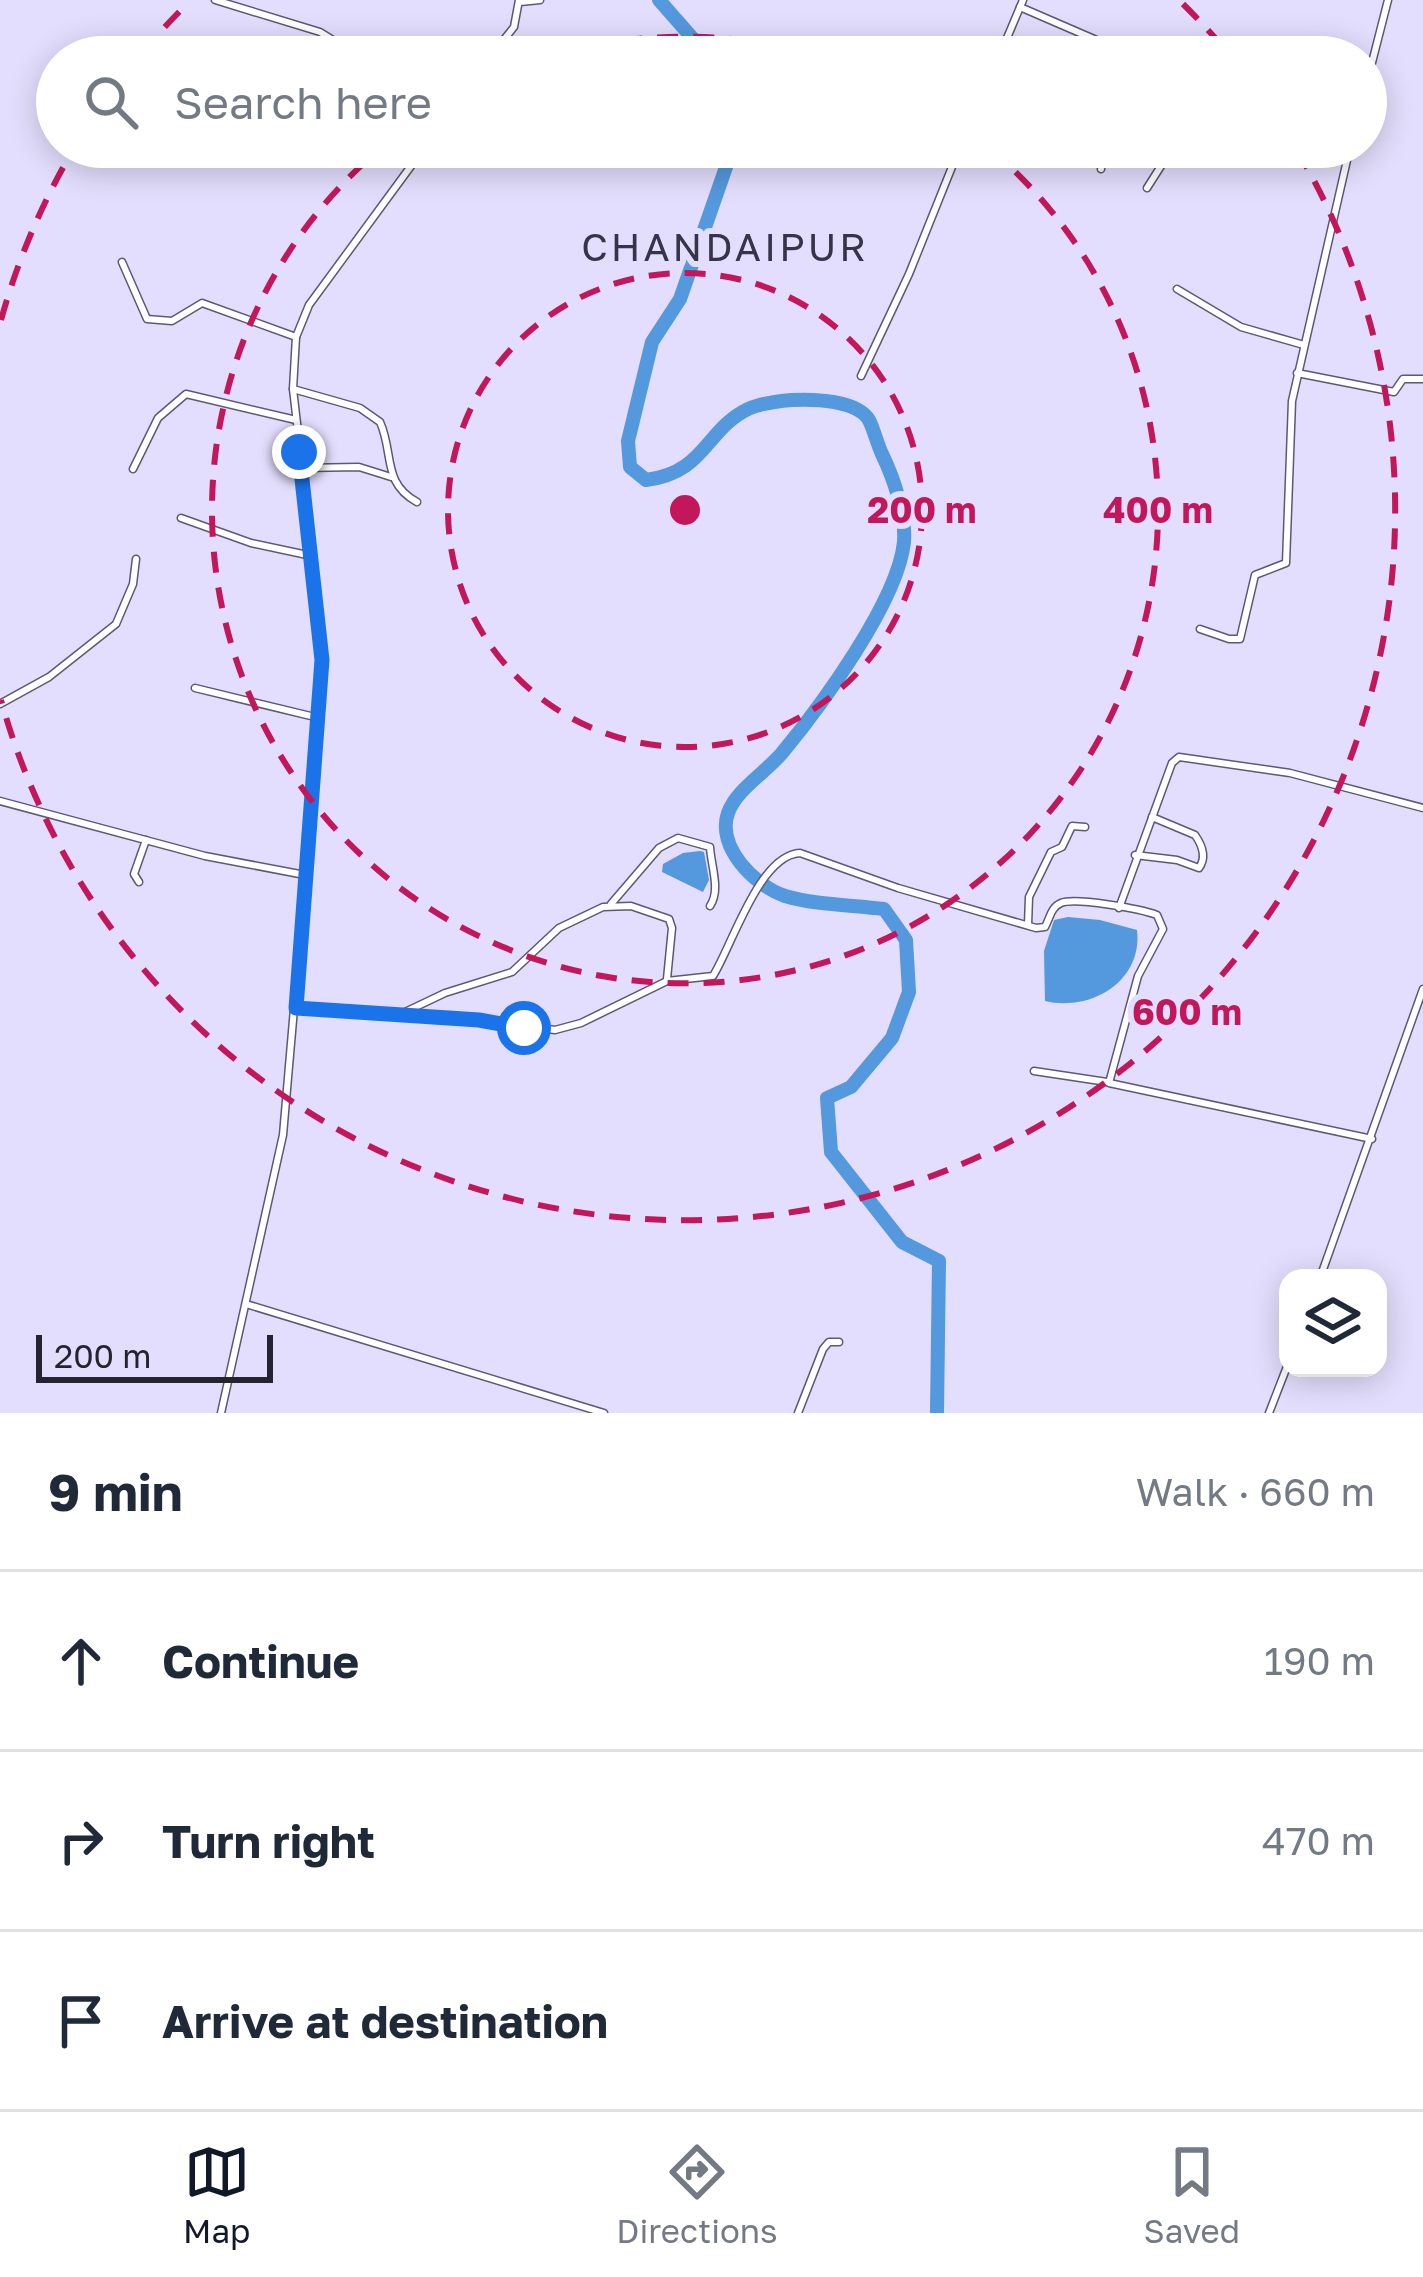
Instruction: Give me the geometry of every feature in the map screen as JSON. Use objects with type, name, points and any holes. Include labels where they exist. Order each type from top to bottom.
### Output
[{"type":"street","points":[[215,0],[326,36]]},
{"type":"street","points":[[507,36],[514,27],[519,1],[540,0]]},
{"type":"street","points":[[1379,36],[1388,0]]},
{"type":"street","points":[[1008,36],[1021,3],[1089,36]]},
{"type":"street","points":[[221,1413],[277,1173],[296,1008],[319,718],[321,629],[293,389],[296,337],[309,305],[409,168]]},
{"type":"street","points":[[861,376],[952,168]]},
{"type":"street","points":[[1148,188],[1160,168]]},
{"type":"street","points":[[1200,629],[1240,639],[1255,575],[1286,563],[1288,436],[1304,345],[1346,168]]},
{"type":"street","points":[[122,262],[146,319],[172,321],[202,303],[296,337]]},
{"type":"street","points":[[1177,289],[1241,327],[1304,345]]},
{"type":"street","points":[[1298,373],[1394,392],[1403,379],[1423,379]]},
{"type":"street","points":[[293,389],[360,408],[380,422],[391,477],[401,492],[417,502]]},
{"type":"street","points":[[133,469],[158,418],[185,394],[296,420]]},
{"type":"street","points":[[301,468],[359,467],[391,477]]},
{"type":"street","points":[[182,518],[250,543],[312,556]]},
{"type":"street","points":[[0,704],[50,677],[116,624],[128,599],[136,560]]},
{"type":"street","points":[[195,688],[319,718]]},
{"type":"street","points":[[1118,908],[1135,855],[1178,757],[1290,773],[1423,808]]},
{"type":"street","points":[[0,802],[307,875]]},
{"type":"street","points":[[1135,855],[1202,865],[1203,851],[1195,835],[1152,817]]},
{"type":"street","points":[[1028,925],[1029,897],[1051,852],[1062,847],[1072,826],[1084,827]]},
{"type":"street","points":[[400,1015],[445,992],[512,972],[560,928],[608,907],[659,848],[678,838],[710,848],[715,874],[710,906]]},
{"type":"street","points":[[139,882],[134,874],[146,840]]},
{"type":"street","points":[[296,1008],[555,1030],[581,1023],[667,981],[713,976],[756,890],[784,857],[800,853],[898,888],[1043,928],[1053,909],[1064,902],[1157,915],[1163,929],[1138,976],[1108,1082]]},
{"type":"street","points":[[608,907],[643,909],[669,919],[667,981]]},
{"type":"street","points":[[1323,1269],[1423,989]]},
{"type":"street","points":[[1034,1071],[1108,1082],[1372,1139]]},
{"type":"street","points":[[246,1304],[604,1413]]},
{"type":"street","points":[[798,1413],[823,1348],[839,1342]]},
{"type":"street","points":[[1269,1413],[1283,1377]]},
{"type":"water","points":[[700,851],[709,880],[703,892],[662,872],[663,864],[683,853]]},
{"type":"water","points":[[1068,917],[1137,930],[1137,948],[1123,978],[1110,989],[1080,1002],[1045,1001],[1044,951],[1054,920]]},
{"type":"waterway","points":[[659,0],[691,36]]},
{"type":"waterway","points":[[726,168],[680,299],[652,342],[628,441],[630,467],[646,480],[666,476],[693,460],[722,428],[748,409],[787,400],[823,401],[863,413],[895,485],[904,542],[888,593],[836,681],[782,753],[737,797],[726,826],[741,864],[773,891],[821,903],[884,909],[906,940],[909,992],[892,1038],[851,1087],[827,1098],[831,1152],[902,1242],[939,1261],[937,1413]]},
{"type":"district","name":"CHANDAIPUR","points":[[725,246]]},
{"type":"route","points":[[299,452],[321,629],[322,687],[296,1008],[479,1020],[524,1028]]}]
